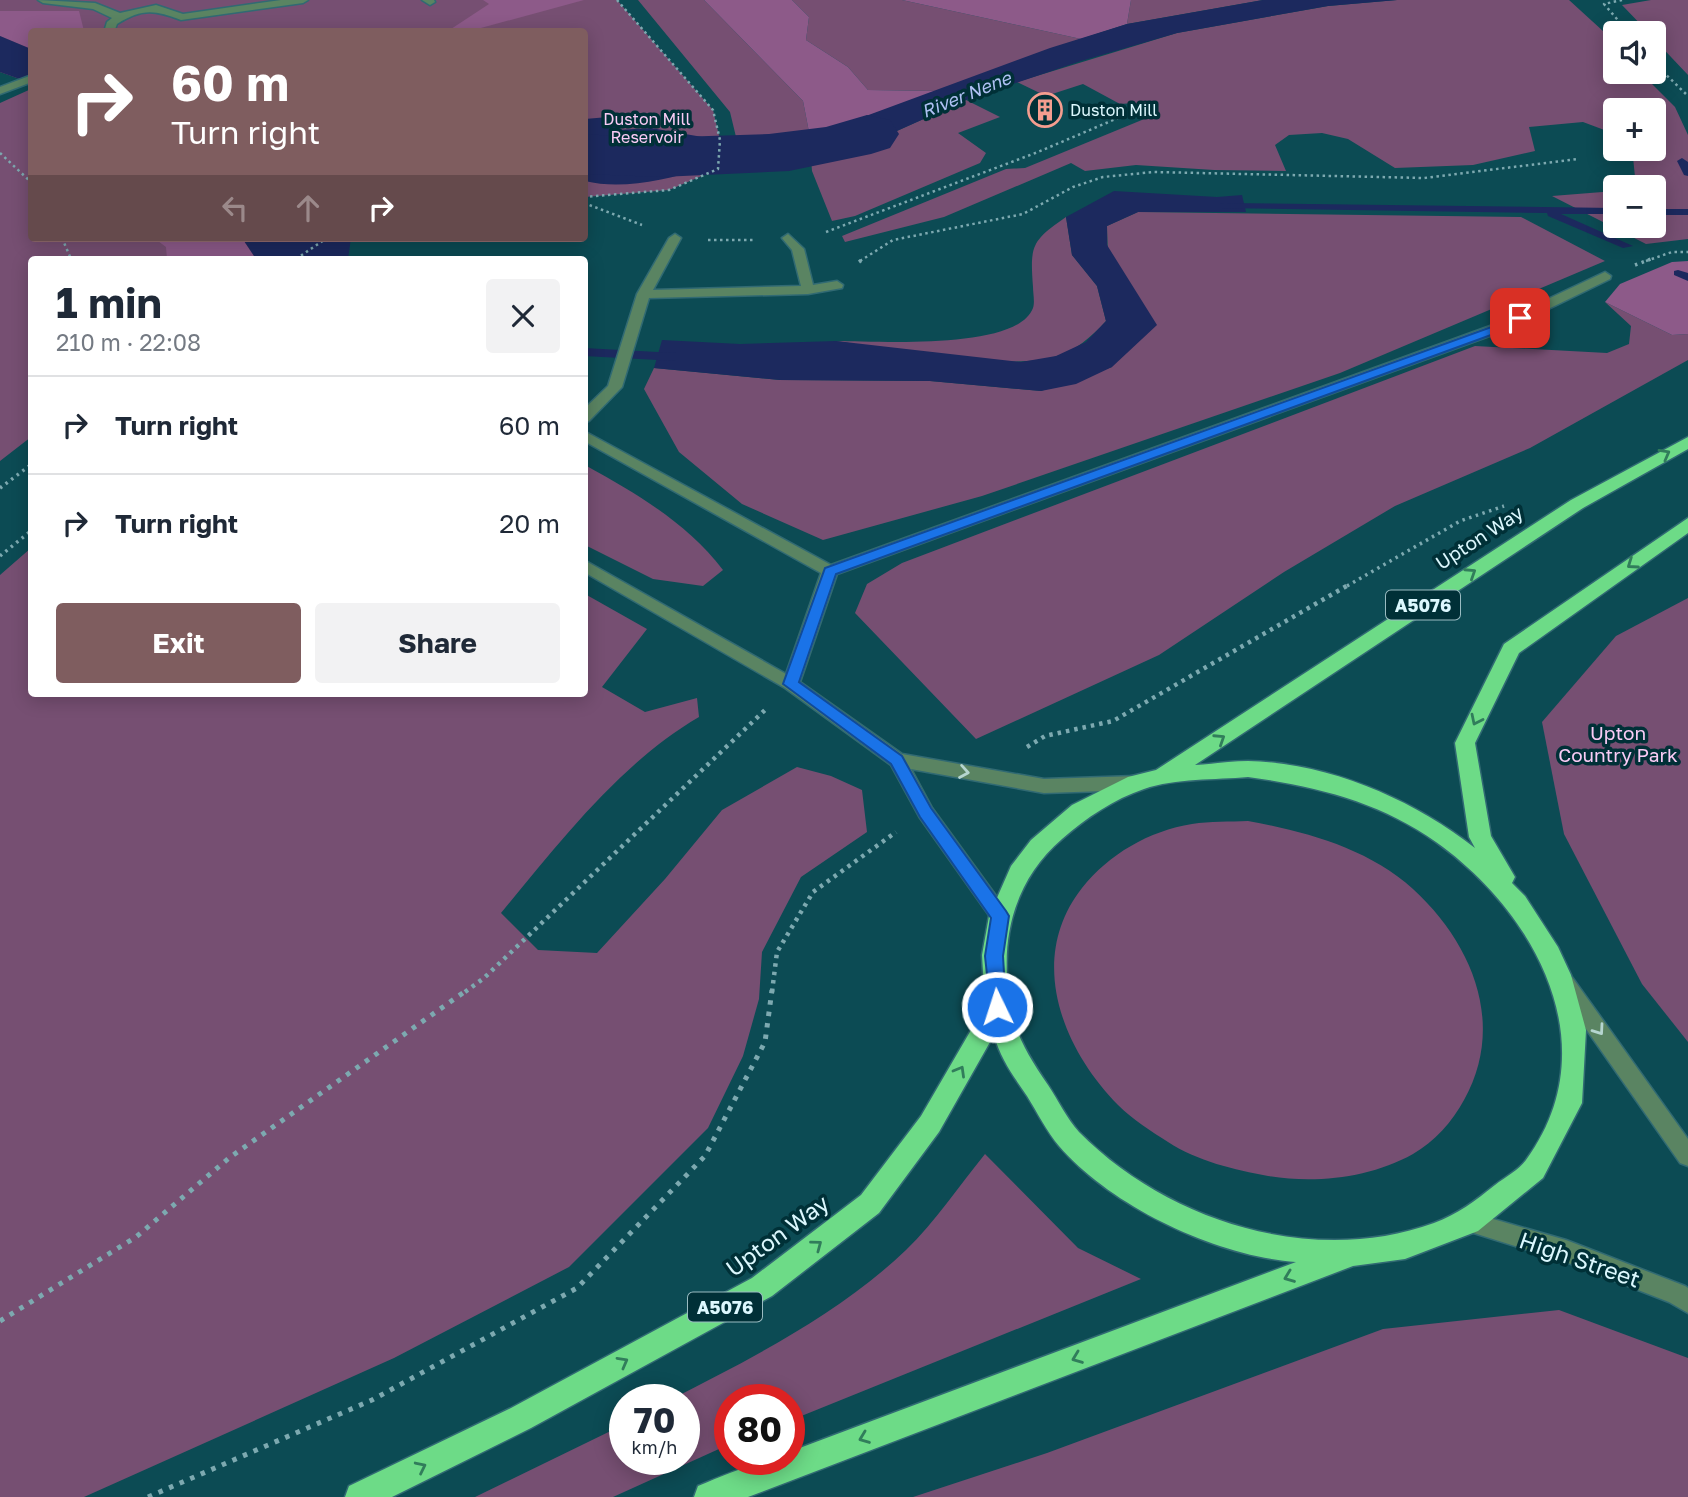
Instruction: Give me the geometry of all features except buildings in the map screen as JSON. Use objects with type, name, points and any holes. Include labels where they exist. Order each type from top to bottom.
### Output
[{"type":"highway","name":"Upton Way","points":[[1163,776],[1577,504],[1688,442]]},
{"type":"highway","points":[[1554,964],[1517,902],[1482,866],[1443,835],[1406,813],[1352,790],[1308,777],[1248,769],[1163,776],[1136,783],[1080,811],[1039,846],[1019,872],[1000,916],[994,956],[997,1007],[1010,1049],[1068,1138],[1125,1187],[1199,1227],[1271,1247],[1353,1253],[1405,1246],[1469,1222],[1534,1170],[1569,1103],[1574,1030],[1554,964],[1480,837],[1465,743],[1511,649],[1688,524]]},
{"type":"highway","name":"Upton Way","points":[[360,1497],[521,1418],[762,1287],[859,1213],[870,1204],[930,1124],[997,1007]]},
{"type":"highway","points":[[709,1497],[1353,1253]]},
{"type":"street","points":[[43,0],[95,6],[119,17]]},
{"type":"street","points":[[110,28],[112,22],[119,17],[153,9],[173,11],[181,17],[303,0]]},
{"type":"street","points":[[0,91],[28,80]]},
{"type":"street","points":[[588,414],[615,387],[644,294],[675,238]]},
{"type":"street","points":[[788,238],[798,249],[808,290]]},
{"type":"street","points":[[588,437],[830,571],[1498,328],[1605,275]]},
{"type":"street","points":[[644,294],[808,290],[837,285]]},
{"type":"street","points":[[588,567],[791,684],[897,760],[1044,786],[1136,783]]},
{"type":"street","points":[[791,684],[830,571]]},
{"type":"street","points":[[897,760],[926,813],[1000,916]]},
{"type":"street","points":[[1554,964],[1688,1156]]},
{"type":"street","name":"High Street","points":[[1469,1222],[1566,1251],[1677,1294],[1688,1302]]},
{"type":"path","points":[[588,197],[669,190],[718,169],[720,140],[713,110],[617,0]]},
{"type":"path","points":[[1619,21],[1604,4],[1622,0]]},
{"type":"path","points":[[1666,75],[1688,96]]},
{"type":"path","points":[[588,205],[675,238],[727,241],[788,238],[837,230],[1125,115]]},
{"type":"path","points":[[0,153],[28,179]]},
{"type":"path","points":[[837,285],[864,256],[893,240],[1023,214],[1073,187],[1103,177],[1154,172],[1237,177],[1424,178],[1578,159]]},
{"type":"path","points":[[300,256],[321,242]]},
{"type":"path","points":[[1605,275],[1672,253],[1688,252]]},
{"type":"path","points":[[0,488],[28,467]]},
{"type":"path","points":[[981,775],[1045,736],[1113,721],[1460,521],[1509,504]]},
{"type":"path","points":[[0,555],[28,533]]},
{"type":"path","points":[[0,1321],[136,1237],[229,1158],[484,978],[791,684]]},
{"type":"path","points":[[148,1497],[372,1400],[577,1288],[705,1156],[765,1042],[777,953],[813,892],[926,813]]},
{"type":"green space","name":"Duston Mill Reservoir","points":[[0,0],[617,0],[713,110],[720,140],[718,169],[669,190],[588,197],[588,28],[28,28],[28,82],[0,72]]},
{"type":"green space","points":[[638,0],[704,0],[803,101],[809,132],[737,141],[730,112]]},
{"type":"green space","points":[[792,0],[902,0],[1081,39],[938,91],[868,90],[848,67],[806,40],[809,17]]},
{"type":"green space","points":[[1131,0],[1263,0],[1127,24]]},
{"type":"green space","points":[[1397,0],[1569,0],[1603,31],[1603,84],[1652,84],[1666,98],[1603,98],[1603,130],[1583,122],[1529,127],[1535,151],[1473,165],[1395,168],[1348,139],[1322,133],[1289,135],[1275,145],[1286,171],[1136,165],[1085,171],[1071,163],[944,217],[845,242],[842,236],[1006,169],[1025,168],[1154,115],[1134,103],[1120,104],[1083,84],[1046,96],[1017,82],[1177,33],[1328,6]]},
{"type":"green space","points":[[1651,0],[1688,0],[1688,75],[1666,52],[1666,21],[1637,21],[1622,5]]},
{"type":"green space","points":[[28,90],[28,242],[296,242],[277,256],[28,256],[28,439],[0,461],[0,103]]},
{"type":"green space","points":[[1666,98],[1675,107],[1688,135],[1688,239],[1646,244],[1634,238],[1666,238],[1666,175],[1635,175],[1633,161],[1666,161]]},
{"type":"green space","points":[[966,100],[1000,117],[958,133],[986,153],[980,163],[855,216],[832,221],[812,171],[811,159],[870,143]]},
{"type":"green space","points":[[1603,192],[1603,222],[1552,196]]},
{"type":"green space","points":[[1138,212],[1521,217],[1605,261],[1340,373],[982,496],[823,540],[742,504],[679,452],[644,389],[654,368],[780,380],[930,381],[1041,391],[1112,367],[1107,226]]},
{"type":"green space","points":[[1066,217],[1072,255],[1097,286],[1106,321],[1089,338],[1069,351],[1032,361],[1006,362],[947,357],[836,341],[944,341],[1001,331],[1022,322],[1034,306],[1032,262],[1035,246],[1046,232]]},
{"type":"green space","points":[[1605,302],[1672,335],[1688,334],[1688,360],[1530,448],[1395,506],[1284,572],[1159,655],[976,739],[855,613],[867,584],[902,563],[1475,346],[1607,353],[1629,344],[1631,326]]},
{"type":"green space","points":[[588,467],[642,498],[677,523],[723,570],[703,586],[653,579],[588,546]]},
{"type":"green space","points":[[28,551],[28,697],[588,697],[588,596],[647,629],[602,687],[645,712],[697,698],[699,717],[643,757],[617,781],[568,832],[501,913],[538,950],[597,953],[665,879],[722,810],[797,767],[831,776],[862,790],[867,832],[801,877],[762,952],[759,999],[743,1056],[708,1128],[569,1267],[394,1358],[84,1497],[0,1497],[0,575]]},
{"type":"green space","name":"Upton Country Park","points":[[1688,598],[1688,1042],[1642,984],[1564,834],[1542,722],[1616,636]]},
{"type":"green space","points":[[1248,821],[1292,830],[1335,844],[1356,852],[1395,875],[1434,911],[1467,960],[1477,987],[1482,1015],[1482,1043],[1476,1072],[1460,1108],[1442,1130],[1413,1154],[1379,1169],[1323,1179],[1286,1178],[1230,1168],[1179,1149],[1118,1105],[1098,1082],[1067,1029],[1058,1001],[1054,972],[1056,943],[1065,915],[1082,888],[1117,855],[1145,838],[1176,827],[1199,823]]},
{"type":"green space","points":[[985,1154],[1078,1248],[1141,1279],[805,1415],[805,1384],[714,1384],[714,1451],[700,1458],[700,1385],[824,1315],[880,1273],[927,1228]]},
{"type":"green space","points":[[1559,1310],[1688,1358],[1688,1497],[913,1497],[1047,1453],[1383,1329]]},
{"type":"green space","points":[[609,1432],[609,1475],[662,1475],[613,1497],[475,1497]]},
{"type":"shaded area","points":[[483,0],[584,0],[481,28],[453,28],[489,4]]},
{"type":"shaded area","points":[[704,0],[792,0],[809,17],[806,40],[848,67],[868,90],[938,91],[828,130],[809,132],[803,101]]},
{"type":"shaded area","points":[[902,0],[1131,0],[1127,24],[1081,39]]},
{"type":"shaded area","points":[[0,11],[79,11],[83,28],[28,28],[28,48],[0,36]]},
{"type":"shaded area","points":[[159,242],[245,242],[254,256],[167,256],[166,247]]},
{"type":"shaded area","points":[[1688,261],[1688,334],[1672,335],[1605,302],[1620,284],[1672,262]]},
{"type":"water","points":[[1263,0],[1397,0],[1328,6],[1177,33],[1081,61],[966,100],[870,143],[811,159],[736,166],[737,141],[828,130],[1050,48],[1127,24]]},
{"type":"water","points":[[0,36],[28,48],[28,82],[0,72]]},
{"type":"water","points":[[608,117],[618,130],[651,128],[708,138],[701,169],[673,177],[628,184],[588,182],[588,119]]},
{"type":"water","points":[[1114,191],[1217,197],[1242,195],[1246,212],[1138,212],[1107,226],[1107,245],[1157,325],[1112,367],[1076,384],[1041,391],[930,381],[780,380],[654,368],[662,340],[740,344],[836,341],[1021,362],[1056,356],[1086,342],[1106,321],[1097,286],[1072,255],[1066,217]]},
{"type":"water","points":[[245,242],[350,242],[348,256],[254,256]]},
{"type":"waterway","name":"River Nene","points":[[588,154],[646,157],[769,153],[829,146],[867,134]]},
{"type":"waterway","points":[[1682,161],[1688,173]]},
{"type":"waterway","points":[[1224,206],[1603,211]]},
{"type":"waterway","points":[[1666,212],[1688,212]]},
{"type":"waterway","points":[[1552,214],[1627,246]]},
{"type":"waterway","points":[[1678,273],[1688,278]]},
{"type":"waterway","points":[[588,352],[676,357]]},
{"type":"place","name":"Duston Mill","points":[[1045,110]]},
{"type":"route","points":[[997,1007],[994,956],[1000,916],[926,813],[897,760],[791,684],[830,571],[1520,318]]}]
